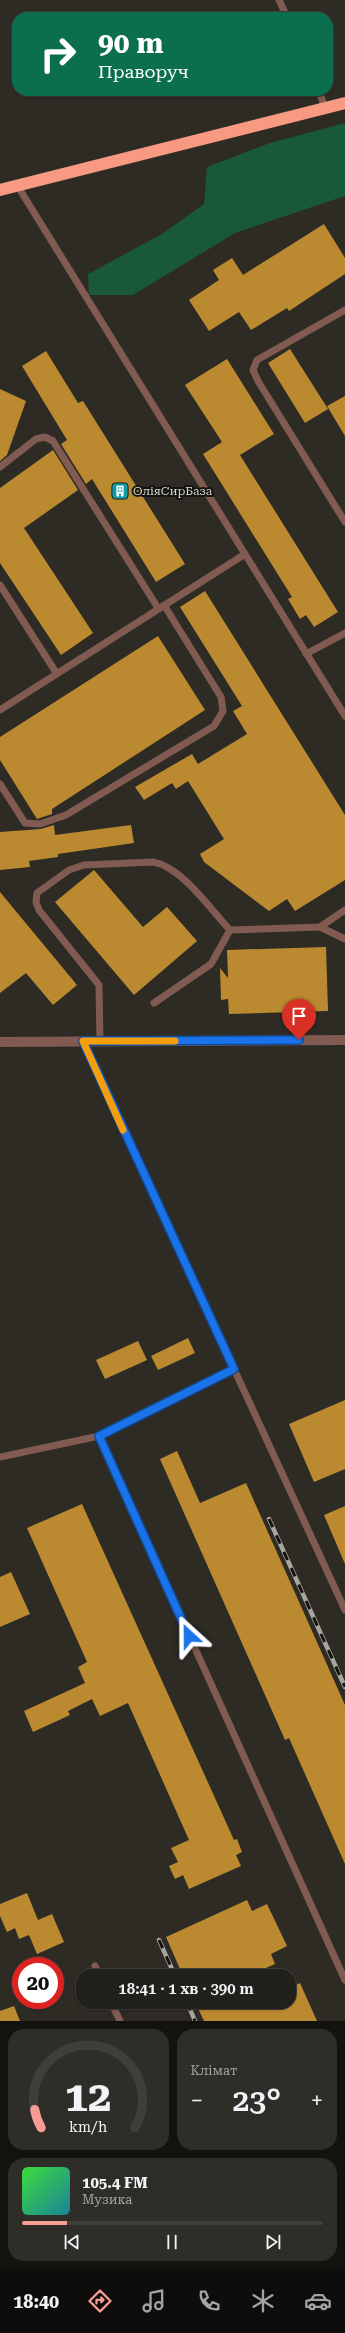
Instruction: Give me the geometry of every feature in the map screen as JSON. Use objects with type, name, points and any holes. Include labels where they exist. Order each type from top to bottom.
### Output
[{"type":"highway","points":[[0,190],[345,104]]},
{"type":"street","points":[[0,1042],[345,1040]]},
{"type":"lane","points":[[279,0],[285,12]]},
{"type":"lane","points":[[321,96],[325,108]]},
{"type":"lane","points":[[17,185],[345,716]]},
{"type":"lane","points":[[345,310],[257,360],[253,370],[258,381],[345,522]]},
{"type":"lane","points":[[0,467],[36,439],[45,437],[53,442],[221,698],[223,711],[214,726],[66,815],[40,824],[25,823],[0,784]]},
{"type":"lane","points":[[0,710],[245,554]]},
{"type":"lane","points":[[0,585],[57,674]]},
{"type":"lane","points":[[306,654],[345,633]]},
{"type":"lane","points":[[100,1041],[99,985],[39,910],[36,902],[37,893],[69,870],[84,865],[153,862],[164,864],[176,871],[230,930],[320,927],[345,939]]},
{"type":"lane","points":[[320,927],[345,910]]},
{"type":"lane","points":[[154,1003],[211,964],[230,930]]},
{"type":"lane","points":[[83,1041],[345,1610]]},
{"type":"lane","points":[[0,1457],[99,1436],[234,1369]]},
{"type":"lane","points":[[99,1436],[345,1980]]},
{"type":"lane","points":[[114,2009],[120,2021]]},
{"type":"green space","points":[[345,123],[345,196],[235,233],[133,295],[89,295],[88,274],[162,234],[204,204],[207,167],[270,143]]},
{"type":"building","points":[[324,224],[345,258],[345,274],[289,311],[287,308],[251,330],[239,312],[209,331],[189,300],[219,280],[213,270],[232,258],[243,275]]},
{"type":"building","points":[[290,349],[328,409],[305,423],[268,363]]},
{"type":"building","name":"ОліяСирБаза","points":[[46,351],[78,403],[83,401],[185,564],[156,582],[92,479],[86,484],[61,444],[67,440],[22,366]]},
{"type":"building","points":[[227,359],[274,434],[240,455],[338,612],[314,627],[306,615],[300,619],[288,599],[292,597],[203,454],[222,442],[185,385]]},
{"type":"building","points":[[0,389],[26,401],[7,455],[0,461]]},
{"type":"building","points":[[345,396],[345,436],[327,406]]},
{"type":"building","points":[[53,450],[78,490],[24,528],[93,633],[61,655],[0,563],[0,488]]},
{"type":"building","points":[[205,591],[345,815],[345,880],[295,911],[287,899],[269,911],[204,862],[200,854],[224,839],[188,781],[176,789],[172,783],[144,800],[135,787],[192,754],[198,764],[247,734],[233,711],[242,706],[180,607]]},
{"type":"building","points":[[158,636],[205,710],[52,809],[52,814],[37,819],[0,760],[0,737]]},
{"type":"building","points":[[54,825],[55,835],[131,825],[134,843],[58,854],[58,857],[29,861],[30,867],[0,870],[0,832],[41,829]]},
{"type":"building","points":[[94,870],[143,927],[167,907],[197,941],[134,995],[55,902]]},
{"type":"building","points":[[0,892],[77,985],[53,1005],[26,973],[0,993]]},
{"type":"building","points":[[326,947],[328,1011],[229,1014],[228,999],[221,1000],[220,968],[228,978],[227,950]]},
{"type":"building","points":[[188,1338],[195,1353],[158,1370],[151,1356]]},
{"type":"building","points":[[138,1341],[147,1360],[105,1379],[96,1360]]},
{"type":"building","points":[[345,1400],[345,1469],[314,1482],[289,1424]]},
{"type":"building","points":[[177,1451],[200,1503],[246,1483],[345,1705],[345,1864],[289,1738],[285,1740],[160,1459]]},
{"type":"building","points":[[82,1504],[234,1840],[237,1839],[242,1852],[236,1855],[241,1866],[189,1889],[183,1875],[175,1879],[169,1866],[178,1862],[171,1848],[189,1840],[128,1703],[100,1716],[92,1699],[68,1711],[70,1715],[33,1732],[24,1711],[85,1683],[78,1667],[87,1662],[27,1528]]},
{"type":"building","points":[[345,1506],[345,1564],[324,1515]]},
{"type":"building","points":[[11,1572],[30,1614],[0,1627],[0,1577]]},
{"type":"building","points":[[27,1893],[38,1920],[52,1914],[64,1942],[37,1954],[29,1935],[19,1939],[15,1928],[7,1932],[0,1916],[0,1904]]},
{"type":"building","points":[[247,1900],[252,1911],[267,1904],[287,1946],[271,1954],[275,1964],[264,1969],[180,1969],[166,1937]]},
{"type":"building","points":[[300,1983],[317,2021],[204,2021],[198,2009],[296,2009],[296,1985]]},
{"type":"building","points":[[12,2007],[12,2009],[15,2009],[20,2021],[0,2021],[0,2011]]},
{"type":"railway","points":[[269,1519],[345,1687]]},
{"type":"railway","points":[[159,1940],[172,1969]]},
{"type":"railway","points":[[190,2009],[195,2021]]},
{"type":"slow traffic","points":[[123,1130],[83,1041],[175,1041]]},
{"type":"place","name":"ОліяСирБаза","points":[[120,491]]},
{"type":"route","points":[[189,1636],[99,1436],[234,1369],[83,1041],[299,1040]]}]
